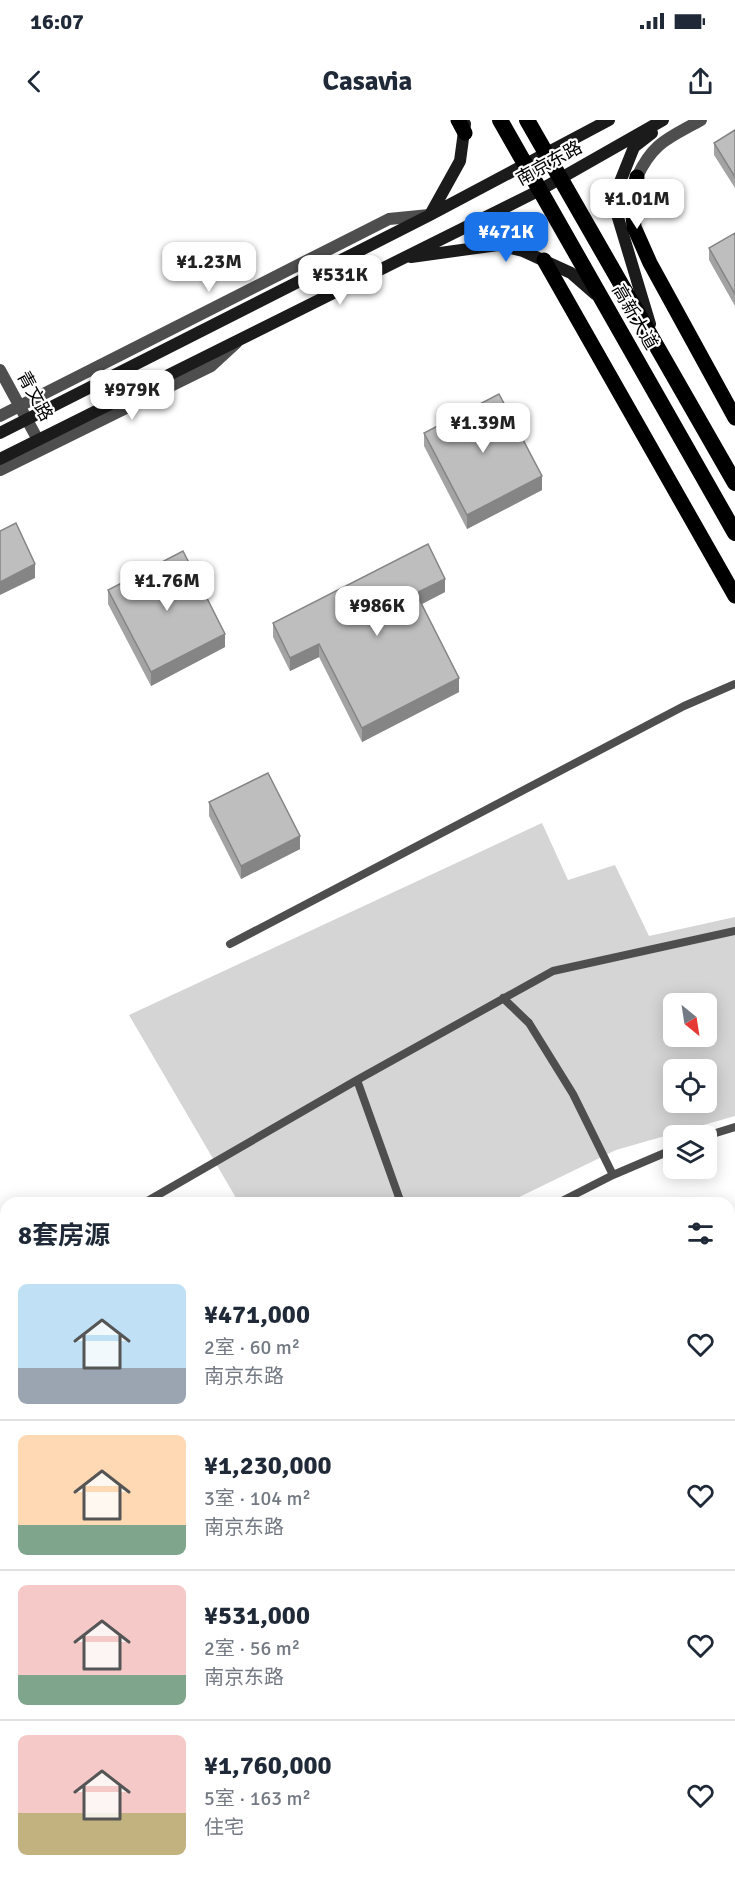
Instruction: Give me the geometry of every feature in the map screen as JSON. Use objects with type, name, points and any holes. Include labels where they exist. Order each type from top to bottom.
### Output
[{"type":"highway","name":"高新大道","points":[[500,120],[735,533]]},
{"type":"highway","name":"高新大道","points":[[526,120],[735,483]]},
{"type":"main road","name":"南京东路","points":[[0,433],[430,215],[609,120]]},
{"type":"main road","name":"南京东路","points":[[0,459],[540,190],[663,120]]},
{"type":"main road","points":[[656,345],[616,211],[620,182],[634,147],[668,120]]},
{"type":"main road","points":[[430,215],[460,160],[462,124]]},
{"type":"main road","points":[[637,177],[632,202],[634,227],[650,263],[735,418]]},
{"type":"main road","points":[[404,258],[498,245],[523,251],[571,273],[603,301]]},
{"type":"main road","points":[[544,260],[735,596]]},
{"type":"street","points":[[637,177],[646,159],[661,143],[701,120]]},
{"type":"street","points":[[0,416],[389,219],[430,215]]},
{"type":"street","points":[[0,470],[211,366],[241,339]]},
{"type":"street","name":"青文路","points":[[0,370],[38,440]]},
{"type":"lane","points":[[230,944],[684,706],[735,684]]},
{"type":"lane","points":[[154,1197],[357,1080],[553,971],[735,930]]},
{"type":"lane","points":[[503,998],[529,1023],[573,1095],[613,1175]]},
{"type":"lane","points":[[357,1080],[399,1197]]},
{"type":"lane","points":[[717,1133],[735,1127]]},
{"type":"lane","points":[[570,1197],[663,1154]]},
{"type":"shaded area","points":[[542,823],[568,880],[615,865],[649,936],[735,917],[735,1116],[704,1125],[663,1125],[663,1137],[616,1150],[519,1197],[235,1197],[129,1015]]},
{"type":"building","points":[[735,130],[735,177],[714,143]]},
{"type":"building","points":[[735,233],[735,294],[709,248]]},
{"type":"building","points":[[499,394],[542,476],[467,515],[424,433]]},
{"type":"building","points":[[16,523],[35,564],[0,582],[0,531]]},
{"type":"building","points":[[428,544],[445,579],[416,593],[459,678],[362,728],[319,644],[290,658],[273,623]]},
{"type":"building","points":[[183,551],[225,634],[151,672],[108,590]]},
{"type":"building","points":[[268,773],[300,836],[241,866],[209,802]]}]
